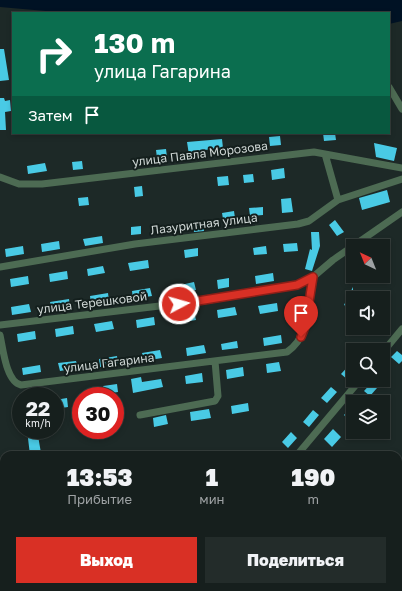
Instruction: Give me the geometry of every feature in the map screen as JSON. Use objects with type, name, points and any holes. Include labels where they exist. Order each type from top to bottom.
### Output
[{"type":"street","points":[[390,89],[402,110]]},
{"type":"street","name":"улица Павла Морозова","points":[[0,177],[19,184],[42,184],[314,152],[402,168]]},
{"type":"street","points":[[324,154],[338,200]]},
{"type":"street","name":"Лазуритная улица","points":[[0,267],[135,244],[298,224],[309,221],[338,200],[402,179]]},
{"type":"street","name":"улица Терешковой","points":[[0,325],[210,300],[297,285],[313,277],[333,260],[402,212]]},
{"type":"street","name":"улица Гагарина","points":[[0,335],[10,377],[16,384],[21,385],[287,352],[296,346],[305,327],[313,277]]},
{"type":"street","points":[[390,344],[402,329]]},
{"type":"street","points":[[140,415],[215,401],[218,396],[215,361]]},
{"type":"street","points":[[301,451],[354,387]]},
{"type":"water","points":[[0,0],[402,0],[402,21],[390,24],[390,12],[58,12],[0,7]]},
{"type":"building","points":[[0,49],[4,49],[9,80],[0,81]]},
{"type":"building","points":[[0,98],[4,98],[5,101],[10,100],[11,111],[5,112],[6,130],[0,130]]},
{"type":"building","points":[[323,134],[335,134],[336,140],[324,141]]},
{"type":"building","points":[[280,136],[281,145],[270,146],[269,137]]},
{"type":"building","points":[[222,139],[223,148],[204,150],[204,153],[189,155],[187,142]]},
{"type":"building","points":[[374,143],[397,148],[394,161],[376,157]]},
{"type":"building","points":[[166,149],[167,157],[157,158],[156,150]]},
{"type":"building","points":[[82,161],[83,169],[73,170],[72,162]]},
{"type":"building","points":[[45,163],[47,171],[28,174],[27,166]]},
{"type":"building","points":[[284,168],[285,178],[272,180],[271,170]]},
{"type":"building","points":[[253,174],[254,182],[244,183],[243,175]]},
{"type":"building","points":[[228,176],[229,185],[218,186],[217,177]]},
{"type":"building","points":[[142,186],[143,196],[135,197],[134,187]]},
{"type":"building","points":[[387,190],[390,202],[362,210],[359,198]]},
{"type":"building","points":[[88,197],[89,205],[79,206],[78,198]]},
{"type":"building","points":[[291,198],[293,212],[282,213],[281,199]]},
{"type":"building","points":[[263,207],[263,215],[250,216],[249,208]]},
{"type":"building","points":[[234,211],[235,218],[223,219],[222,213]]},
{"type":"building","points":[[335,220],[344,232],[337,236],[329,225]]},
{"type":"building","points":[[203,223],[204,231],[194,232],[193,224]]},
{"type":"building","points":[[141,226],[141,234],[131,235],[131,227]]},
{"type":"building","points":[[311,232],[319,232],[320,246],[312,271],[305,269],[310,249],[312,250]]},
{"type":"building","points":[[102,236],[103,243],[85,246],[83,239]]},
{"type":"building","points":[[59,241],[60,249],[42,252],[41,244]]},
{"type":"building","points":[[297,243],[298,251],[284,252],[283,244]]},
{"type":"building","points":[[23,246],[24,254],[6,257],[5,249]]},
{"type":"building","points":[[266,246],[267,254],[254,255],[253,248]]},
{"type":"building","points":[[198,248],[198,256],[185,258],[184,250]]},
{"type":"building","points":[[148,260],[149,268],[130,271],[128,263]]},
{"type":"building","points":[[103,266],[105,273],[88,276],[87,269]]},
{"type":"building","points":[[67,271],[68,279],[50,282],[49,274]]},
{"type":"building","points":[[273,273],[274,281],[256,284],[255,276]]},
{"type":"building","points":[[28,276],[29,284],[11,287],[10,279]]},
{"type":"building","points":[[229,278],[229,287],[218,289],[217,280]]},
{"type":"building","points":[[194,282],[196,290],[177,293],[176,286]]},
{"type":"building","points":[[150,288],[152,296],[133,299],[132,291]]},
{"type":"building","points":[[108,293],[109,301],[91,304],[90,296]]},
{"type":"building","points":[[69,299],[70,307],[52,310],[50,302]]},
{"type":"building","points":[[277,303],[278,311],[260,314],[258,306]]},
{"type":"building","points":[[29,304],[31,312],[12,315],[11,307]]},
{"type":"building","points":[[235,307],[237,315],[218,318],[217,310]]},
{"type":"building","points":[[194,312],[196,320],[177,323],[176,315]]},
{"type":"building","points":[[154,317],[155,325],[137,328],[136,320]]},
{"type":"building","points":[[112,321],[114,329],[96,332],[94,324]]},
{"type":"building","points":[[73,326],[74,334],[56,337],[55,329]]},
{"type":"building","points":[[35,331],[36,339],[18,342],[17,334]]},
{"type":"building","points":[[281,335],[282,343],[264,346],[263,338]]},
{"type":"building","points":[[237,341],[238,348],[222,350],[221,344]]},
{"type":"building","points":[[204,345],[206,353],[187,356],[186,348]]},
{"type":"building","points":[[160,350],[162,358],[144,361],[142,353]]},
{"type":"building","points":[[397,351],[402,355],[402,361],[399,364],[391,357]]},
{"type":"building","points":[[117,356],[118,364],[100,367],[99,359]]},
{"type":"building","points":[[76,361],[78,368],[60,371],[58,363]]},
{"type":"building","points":[[279,362],[281,371],[267,373],[266,364]]},
{"type":"building","points":[[40,365],[41,372],[23,375],[22,368]]},
{"type":"building","points":[[243,367],[244,376],[227,379],[226,370]]},
{"type":"building","points":[[346,369],[346,378],[341,374]]},
{"type":"building","points":[[202,373],[203,382],[186,384],[185,376]]},
{"type":"building","points":[[141,377],[142,382],[161,379],[163,387],[133,393],[131,379]]},
{"type":"building","points":[[117,384],[117,387],[103,387]]},
{"type":"building","points":[[331,387],[337,392],[327,403],[321,398]]},
{"type":"building","points":[[368,387],[378,387],[371,395],[364,391]]},
{"type":"building","points":[[64,398],[67,398],[68,407],[64,408]]},
{"type":"building","points":[[248,403],[249,411],[232,414],[231,406]]},
{"type":"building","points":[[209,409],[211,418],[191,421],[190,412]]},
{"type":"building","points":[[313,410],[319,415],[309,427],[303,422]]},
{"type":"building","points":[[166,415],[168,424],[154,427],[153,418]]},
{"type":"building","points":[[333,429],[341,437],[332,447],[324,439]]},
{"type":"building","points":[[291,432],[297,438],[288,448],[282,442]]},
{"type":"building","points":[[28,439],[39,439],[41,451],[30,451]]},
{"type":"route","points":[[179,304],[297,285],[313,277],[305,327],[301,337]]}]
